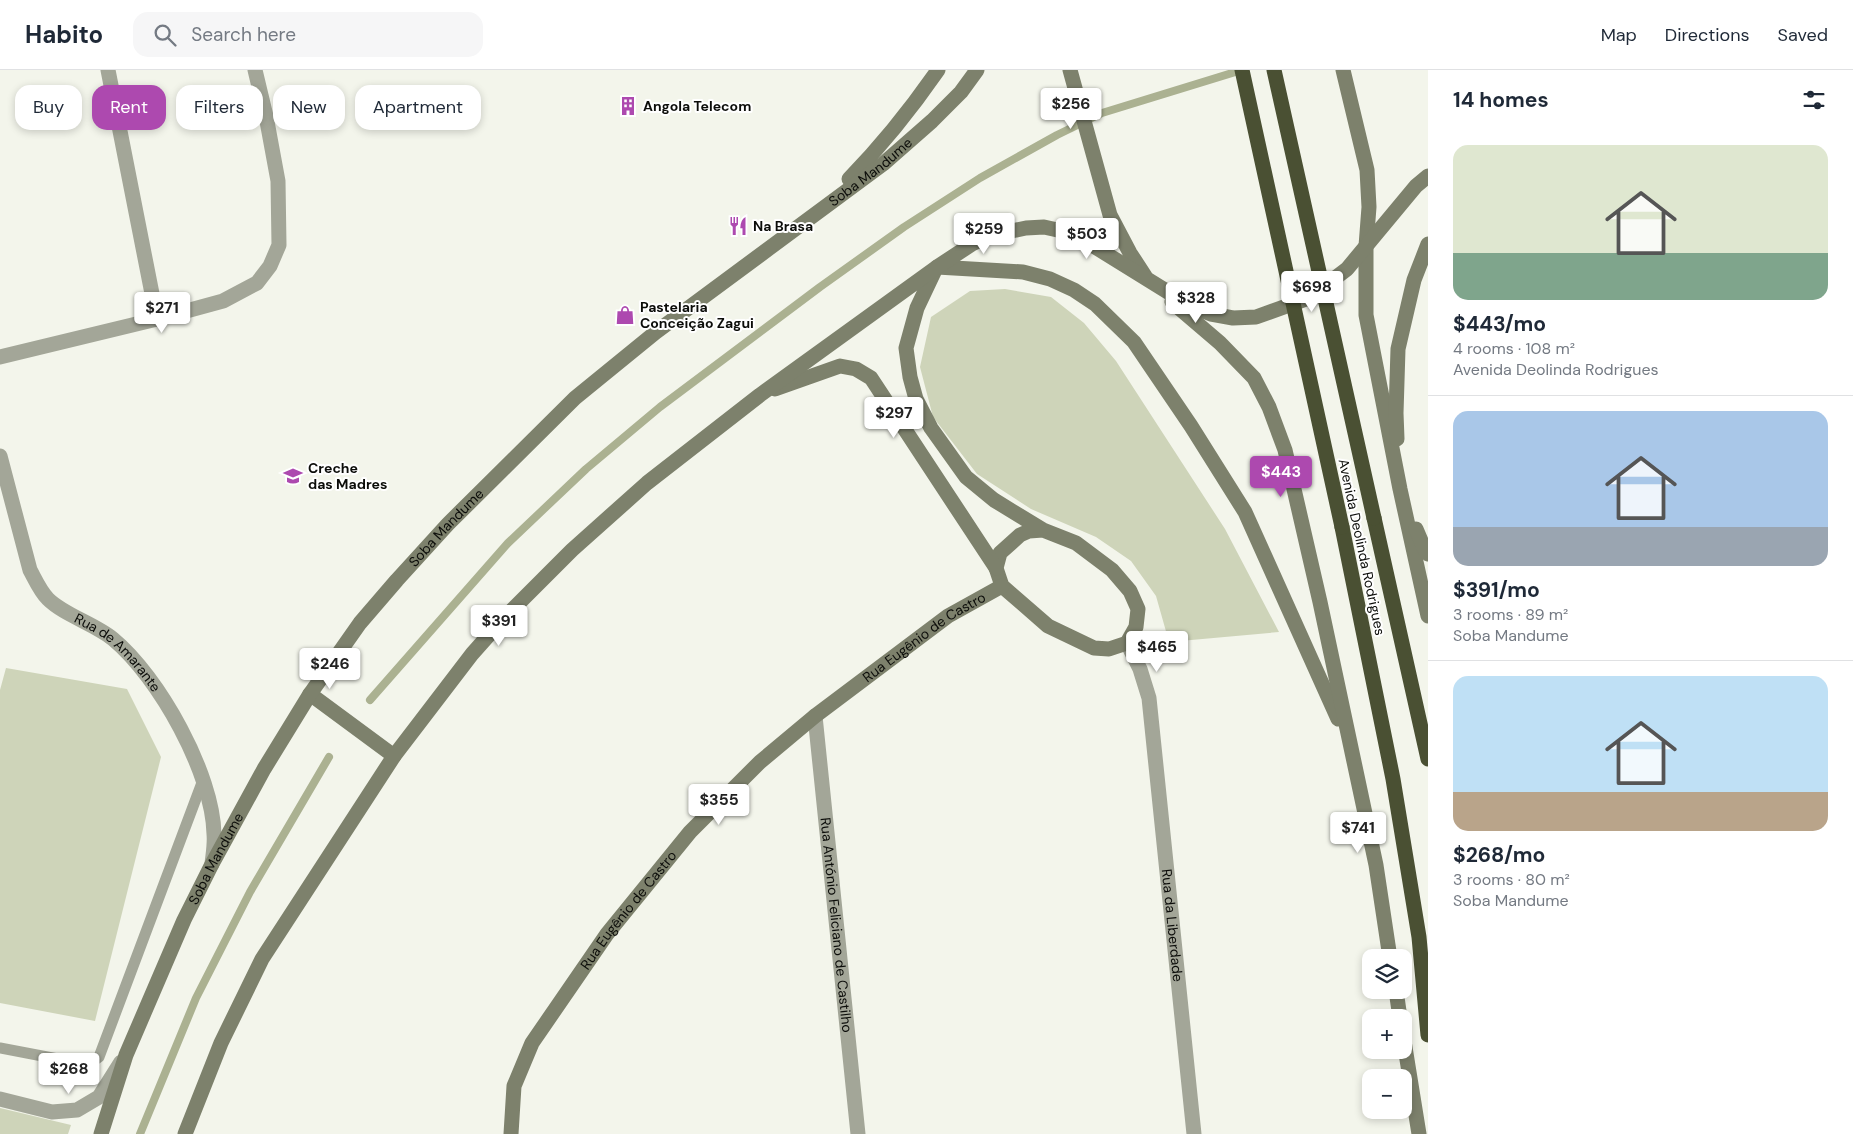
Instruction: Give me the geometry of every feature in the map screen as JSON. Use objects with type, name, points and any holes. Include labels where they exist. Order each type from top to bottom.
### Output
[{"type":"highway","name":"Avenida Deolinda Rodrigues","points":[[1242,70],[1342,526],[1398,809],[1419,937],[1428,1035]]},
{"type":"highway","name":"Avenida Deolinda Rodrigues","points":[[1274,70],[1428,759]]},
{"type":"main road","points":[[819,210],[874,154],[908,112],[938,70]]},
{"type":"main road","name":"Soba Mandume","points":[[101,1134],[126,1055],[184,920],[212,864],[264,769],[310,694],[360,623],[448,524],[575,398],[656,332],[819,210],[884,164],[961,92],[977,70]]},
{"type":"main road","points":[[1070,70],[1100,182],[1110,215],[1120,235],[1150,282],[1220,343],[1254,378],[1269,407],[1285,450],[1376,865],[1389,949]]},
{"type":"main road","points":[[1343,70],[1354,109],[1367,170],[1369,207],[1366,246],[1366,315],[1400,489],[1428,616]]},
{"type":"main road","points":[[185,1134],[221,1042],[262,959],[394,756],[472,654],[504,618],[572,550],[647,483],[760,395],[937,267],[972,244],[992,235],[1026,228],[1044,227],[1079,237],[1189,305],[1211,314],[1233,318],[1256,317],[1309,298],[1347,269],[1416,186],[1428,176]]},
{"type":"main road","points":[[1428,244],[1414,280],[1398,349],[1396,414],[1400,489],[1424,550],[1428,554]]},
{"type":"main road","points":[[760,395],[840,366],[856,369],[872,378],[996,568],[1002,586],[1048,626],[1094,648],[1109,649],[1128,643],[1136,627],[1138,609],[1130,592],[1112,570],[1076,543],[1043,530],[994,500],[966,477],[931,428],[916,399],[910,377],[906,348],[917,308],[937,267]]},
{"type":"main road","points":[[937,267],[1023,272],[1050,279],[1074,290],[1095,304],[1134,342],[1191,426],[1245,512],[1350,746]]},
{"type":"main road","points":[[996,568],[1000,553],[1020,535],[1029,531],[1043,530]]},
{"type":"main road","name":"Rua Eugênio de Castro","points":[[511,1134],[514,1086],[532,1043],[607,934],[690,832],[760,762],[815,716],[948,616],[1002,586]]},
{"type":"main road","points":[[310,694],[394,756]]},
{"type":"main road","points":[[1407,1059],[1419,1134]]},
{"type":"street","points":[[108,70],[157,319]]},
{"type":"street","points":[[0,357],[224,301],[257,283],[270,266],[279,245],[278,181],[255,70]]},
{"type":"street","name":"Rua de Amarante","points":[[0,456],[30,570],[39,587],[48,599],[112,638],[146,674],[171,711],[203,780],[209,802],[214,834],[212,864]]},
{"type":"street","name":"Rua da Liberdade","points":[[1128,643],[1134,653],[1145,684],[1152,716],[1194,1134]]},
{"type":"street","name":"Rua António Feliciano de Castilho","points":[[815,716],[858,1134]]},
{"type":"street","points":[[0,1100],[52,1112],[77,1110],[99,1097],[126,1055]]},
{"type":"lane","points":[[0,1048],[84,1064],[92,1062],[99,1057],[203,780]]},
{"type":"green space","points":[[1005,289],[1051,297],[1084,323],[1116,361],[1225,529],[1279,632],[1169,642],[1156,596],[1131,561],[1096,537],[1031,509],[977,474],[933,417],[920,367],[931,317],[970,291]]},
{"type":"green space","points":[[6,668],[127,689],[161,757],[95,1021],[0,1003],[0,690]]},
{"type":"green space","points":[[0,1108],[71,1125],[68,1134],[0,1134]]},
{"type":"waterway","points":[[370,700],[508,543],[586,469],[660,407],[820,287],[904,227],[980,178],[1057,135],[1102,113],[1242,70]]},
{"type":"waterway","points":[[140,1134],[196,998],[250,892],[329,757]]},
{"type":"place","name":"Angola Telecom","points":[[628,106]]},
{"type":"place","name":"Na Brasa","points":[[738,226]]},
{"type":"place","name":"Pastelaria Conceição Zagui","points":[[625,315]]},
{"type":"place","name":"Creche das Madres","points":[[293,476]]}]
